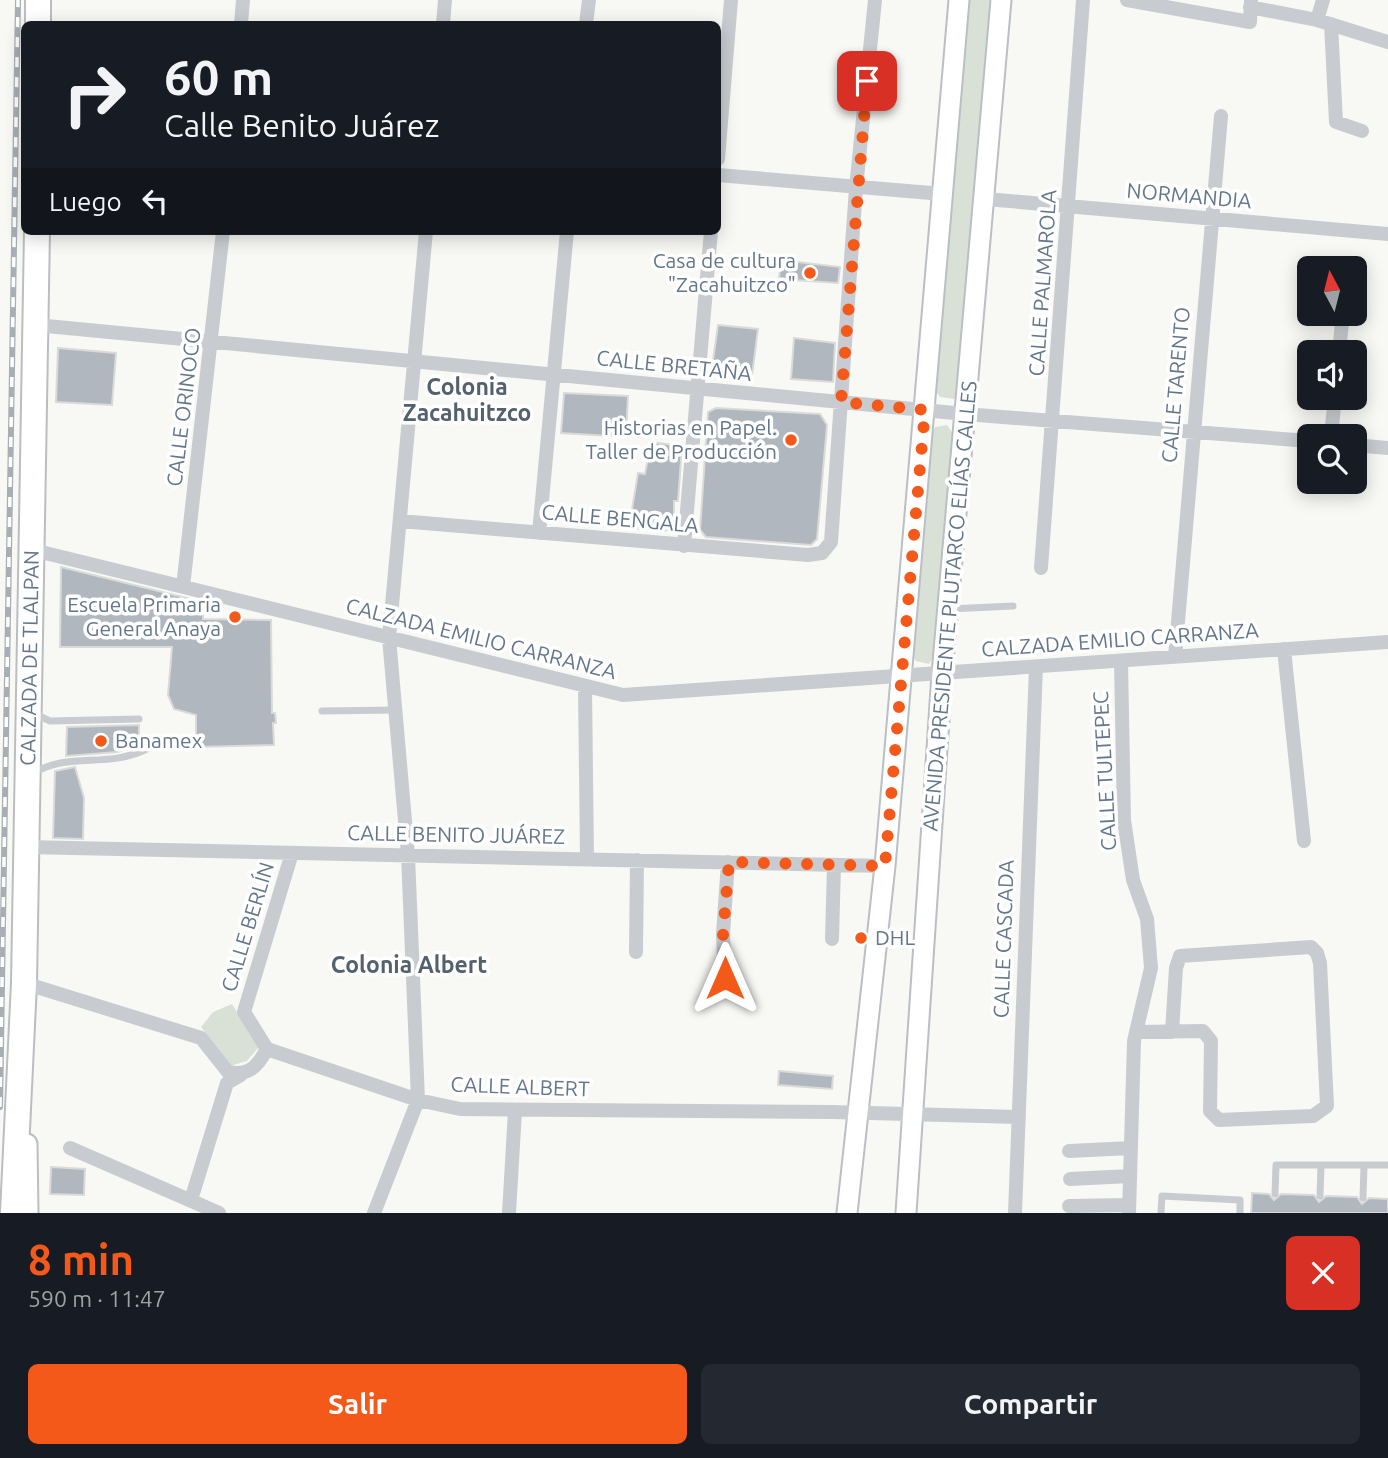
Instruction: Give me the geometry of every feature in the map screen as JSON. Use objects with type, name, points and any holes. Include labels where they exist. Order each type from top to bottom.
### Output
[{"type":"highway","points":[[38,0],[38,21]]},
{"type":"highway","name":"CALZADA DE TLALPAN","points":[[13,1213],[24,983],[37,235]]},
{"type":"main road","name":"AVENIDA PRESIDENTE PLUTARCO ELÍAS CALLES","points":[[847,1213],[885,866],[959,0]]},
{"type":"main road","name":"AVENIDA PRESIDENTE PLUTARCO ELÍAS CALLES","points":[[906,1213],[942,674],[986,199],[1001,0]]},
{"type":"main road","name":"CALZADA DE TLALPAN","points":[[18,1084],[27,1139],[28,1213]]},
{"type":"street","points":[[241,21],[243,0]]},
{"type":"street","points":[[443,21],[445,0]]},
{"type":"street","points":[[586,21],[589,0]]},
{"type":"street","points":[[721,122],[731,0]]},
{"type":"street","points":[[841,402],[856,188],[874,0]]},
{"type":"street","name":"CALLE PALMAROLA","points":[[1041,568],[1070,206],[1083,0]]},
{"type":"street","points":[[1128,0],[1250,10],[1324,22],[1388,42]]},
{"type":"street","points":[[1323,0],[1336,122],[1362,131]]},
{"type":"street","name":"CALLE TARENTO","points":[[1175,657],[1192,431],[1221,116]]},
{"type":"street","points":[[721,175],[943,194]]},
{"type":"street","name":"NORMANDIA","points":[[986,199],[1388,234]]},
{"type":"street","name":"CALLE ORINOCO","points":[[183,587],[213,343],[223,235]]},
{"type":"street","points":[[374,1213],[418,1100],[408,855],[389,638],[426,235]]},
{"type":"street","points":[[539,533],[568,235]]},
{"type":"street","points":[[684,546],[711,235]]},
{"type":"street","name":"CALLE BRETAÑA","points":[[36,325],[697,390],[1297,440]]},
{"type":"street","name":"CALLE BENGALA","points":[[400,521],[684,546],[808,555],[822,553],[831,542],[841,402]]},
{"type":"street","points":[[1367,446],[1388,448]]},
{"type":"street","name":"CALZADA EMILIO CARRANZA","points":[[33,550],[623,695],[1388,642]]},
{"type":"street","points":[[1284,649],[1304,841]]},
{"type":"street","name":"CALLE TULTEPEC","points":[[1121,661],[1124,820],[1133,880],[1147,919],[1151,955],[1151,968],[1135,1037],[1129,1209]]},
{"type":"street","name":"CALLE CASCADA","points":[[1015,1213],[1036,667]]},
{"type":"street","points":[[585,686],[587,859]]},
{"type":"street","name":"CALLE BENITO JUÁREZ","points":[[26,847],[885,866]]},
{"type":"street","name":"CALLE BERLÍN","points":[[267,1049],[244,1012],[292,853]]},
{"type":"street","points":[[636,952],[637,860]]},
{"type":"street","points":[[725,978],[723,934],[729,862]]},
{"type":"street","points":[[832,939],[834,865]]},
{"type":"street","points":[[1135,1037],[1172,1032],[1203,1031],[1208,1034],[1211,1041],[1210,1111],[1215,1118],[1224,1121],[1312,1116],[1327,1106],[1320,963],[1317,953],[1311,947],[1181,956],[1176,968],[1172,1032]]},
{"type":"street","points":[[24,983],[201,1038],[228,1072],[242,1075]]},
{"type":"street","points":[[191,1200],[226,1083],[257,1065],[267,1049]]},
{"type":"street","name":"CALLE ALBERT","points":[[267,1049],[418,1100],[460,1109],[1019,1117]]},
{"type":"street","points":[[509,1213],[514,1111]]},
{"type":"street","points":[[70,1148],[219,1213]]},
{"type":"street","points":[[1069,1151],[1131,1148]]},
{"type":"street","points":[[1070,1180],[1130,1176]]},
{"type":"street","points":[[1069,1206],[1129,1209]]},
{"type":"lane","points":[[949,609],[1013,606]]},
{"type":"lane","points":[[322,711],[396,710]]},
{"type":"lane","points":[[29,711],[50,721],[139,719]]},
{"type":"lane","points":[[28,776],[61,761],[115,761],[149,748]]},
{"type":"lane","points":[[1275,1194],[1276,1165],[1388,1165]]},
{"type":"lane","points":[[1320,1196],[1321,1165]]},
{"type":"lane","points":[[1363,1198],[1364,1165]]},
{"type":"lane","points":[[1161,1213],[1162,1196],[1240,1200],[1240,1213]]},
{"type":"shaded area","points":[[969,0],[992,0],[960,393],[954,399],[940,397],[935,390]]},
{"type":"shaded area","points":[[947,425],[955,437],[937,651],[929,664],[916,661],[912,655],[929,438],[935,427]]},
{"type":"shaded area","points":[[232,1004],[259,1047],[247,1061],[230,1066],[201,1027],[213,1012]]},
{"type":"building","name":"Casa de cultura \"Zacahuitzco\"","points":[[781,260],[840,267],[838,283],[779,279]]},
{"type":"building","points":[[718,325],[758,329],[752,376],[721,372],[713,360]]},
{"type":"building","points":[[794,338],[835,343],[833,382],[791,379]]},
{"type":"building","points":[[58,348],[116,353],[112,405],[56,402]]},
{"type":"building","points":[[564,393],[628,396],[626,437],[561,433]]},
{"type":"building","points":[[716,408],[820,414],[827,425],[817,539],[811,545],[706,537],[700,530],[708,412]]},
{"type":"building","points":[[651,442],[682,446],[678,501],[674,501],[674,531],[629,528],[638,473],[645,474]]},
{"type":"building","points":[[61,567],[203,602],[203,619],[271,620],[272,713],[275,713],[276,723],[273,723],[274,745],[196,747],[196,715],[174,709],[168,695],[172,647],[60,647]]},
{"type":"building","points":[[139,725],[139,746],[117,752],[66,756],[67,727]]},
{"type":"building","points":[[75,767],[84,798],[83,839],[53,838],[55,771]]},
{"type":"building","points":[[779,1071],[833,1076],[832,1089],[778,1085]]},
{"type":"building","points":[[51,1167],[85,1169],[84,1195],[50,1194]]},
{"type":"building","points":[[1252,1193],[1269,1194],[1274,1200],[1281,1194],[1314,1195],[1319,1202],[1326,1196],[1357,1197],[1362,1204],[1369,1198],[1388,1199],[1388,1213],[1251,1213]]},
{"type":"railway","points":[[0,1107],[18,0]]},
{"type":"place","name":"Casa de cultura \"Zacahuitzco\"","points":[[810,273]]},
{"type":"place","name":"Historias en Papel. Taller de Producción","points":[[791,440]]},
{"type":"place","name":"Escuela Primaria General Anaya","points":[[235,617]]},
{"type":"place","name":"Banamex","points":[[101,741]]},
{"type":"place","name":"DHL","points":[[861,938]]},
{"type":"district","name":"Colonia Zacahuitzco","points":[[467,400]]},
{"type":"district","name":"Colonia Albert","points":[[409,965]]},
{"type":"route","points":[[725,978],[726,951],[723,934],[729,862],[885,866],[925,410],[841,402],[856,188],[867,81]]}]
